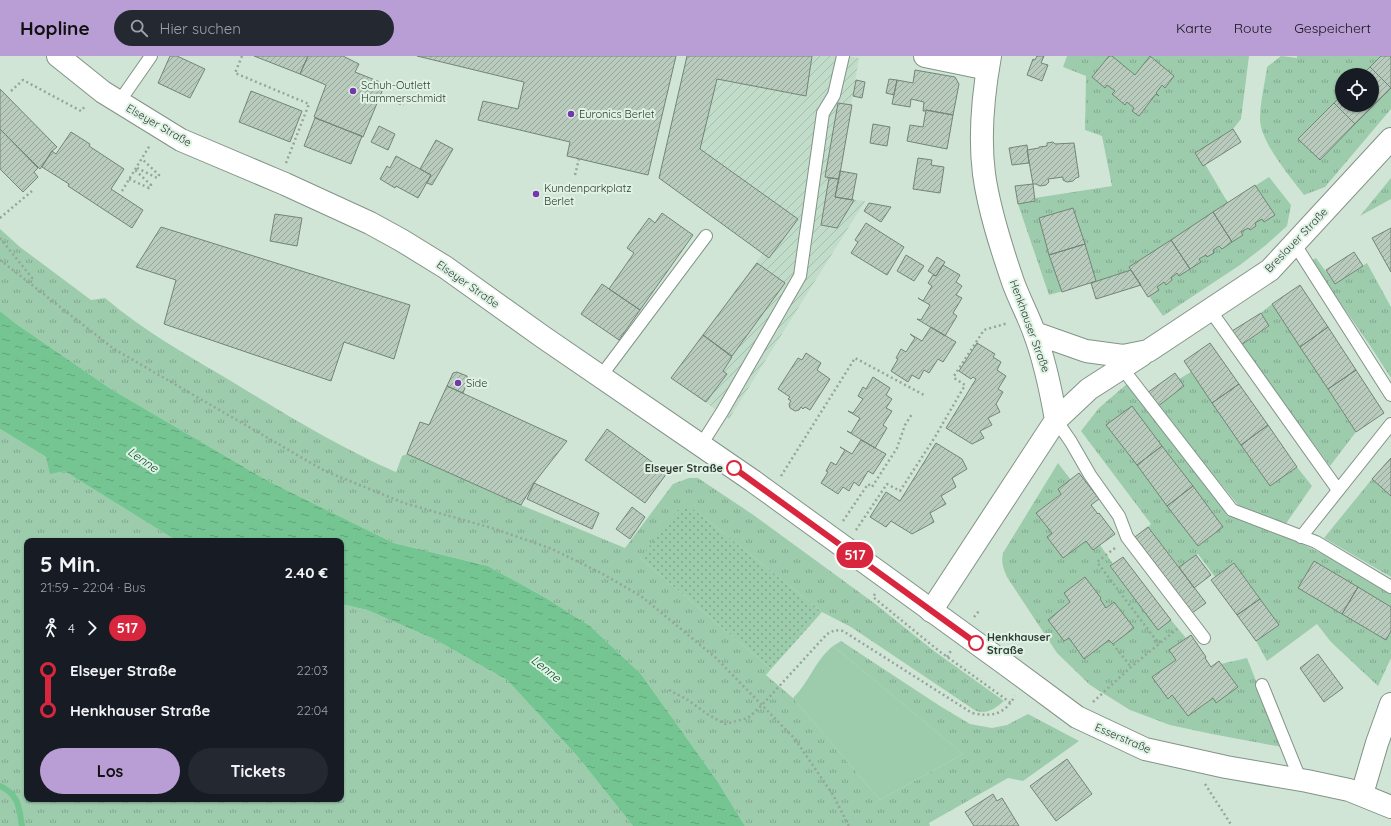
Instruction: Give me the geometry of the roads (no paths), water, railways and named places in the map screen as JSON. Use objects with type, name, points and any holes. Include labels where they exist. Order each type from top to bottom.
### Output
[{"type":"main road","name":"Elseyer Straße","points":[[58,56],[100,90],[181,140],[370,223],[401,240],[701,445],[931,611]]},
{"type":"main road","points":[[926,56],[989,62]]},
{"type":"main road","name":"Henkhauser Straße","points":[[989,62],[983,103],[982,140],[984,173],[994,217],[1014,283],[1031,325],[1048,378],[1056,420]]},
{"type":"main road","name":"Breslauer Straße","points":[[1056,420],[1089,389],[1270,270],[1391,138]]},
{"type":"main road","name":"Breslauer Straße","points":[[1031,325],[1086,351],[1123,356],[1148,351]]},
{"type":"main road","points":[[931,611],[1056,420]]},
{"type":"main road","name":"Esserstraße","points":[[931,611],[1077,717],[1145,749],[1226,767],[1300,779],[1349,790],[1391,807]]},
{"type":"main road","points":[[1362,794],[1377,743],[1391,704]]},
{"type":"lane","points":[[119,102],[151,56]]},
{"type":"lane","points":[[701,445],[722,412],[800,276],[823,113],[834,95],[842,56]]},
{"type":"lane","points":[[601,376],[706,236]]},
{"type":"lane","points":[[1294,243],[1391,395]]},
{"type":"lane","points":[[1210,310],[1338,490]]},
{"type":"lane","points":[[1122,368],[1232,510],[1316,542],[1391,587]]},
{"type":"lane","points":[[1056,420],[1090,475],[1119,516],[1127,538],[1204,638]]},
{"type":"lane","points":[[1301,537],[1391,424]]},
{"type":"lane","points":[[1262,685],[1300,779]]},
{"type":"water","name":"Lenne","points":[[0,311],[111,389],[268,481],[394,543],[488,566],[546,598],[590,626],[641,674],[718,782],[745,826],[633,826],[578,757],[507,680],[434,639],[367,610],[344,605],[344,538],[172,538],[64,471],[50,474],[46,457],[0,429]]},
{"type":"waterway","points":[[0,786],[11,793],[15,798],[19,807],[22,826]]},
{"type":"place","name":"Schuh-Outlett Hammerschmidt","points":[[353,91]]},
{"type":"place","name":"Euronics Berlet","points":[[571,114]]},
{"type":"place","name":"Kundenparkplatz Berlet","points":[[536,194]]},
{"type":"place","name":"Side","points":[[458,383]]},
{"type":"place","name":"Elseyer Straße","points":[[734,468]]},
{"type":"place","name":"Henkhauser Straße","points":[[976,643]]}]
